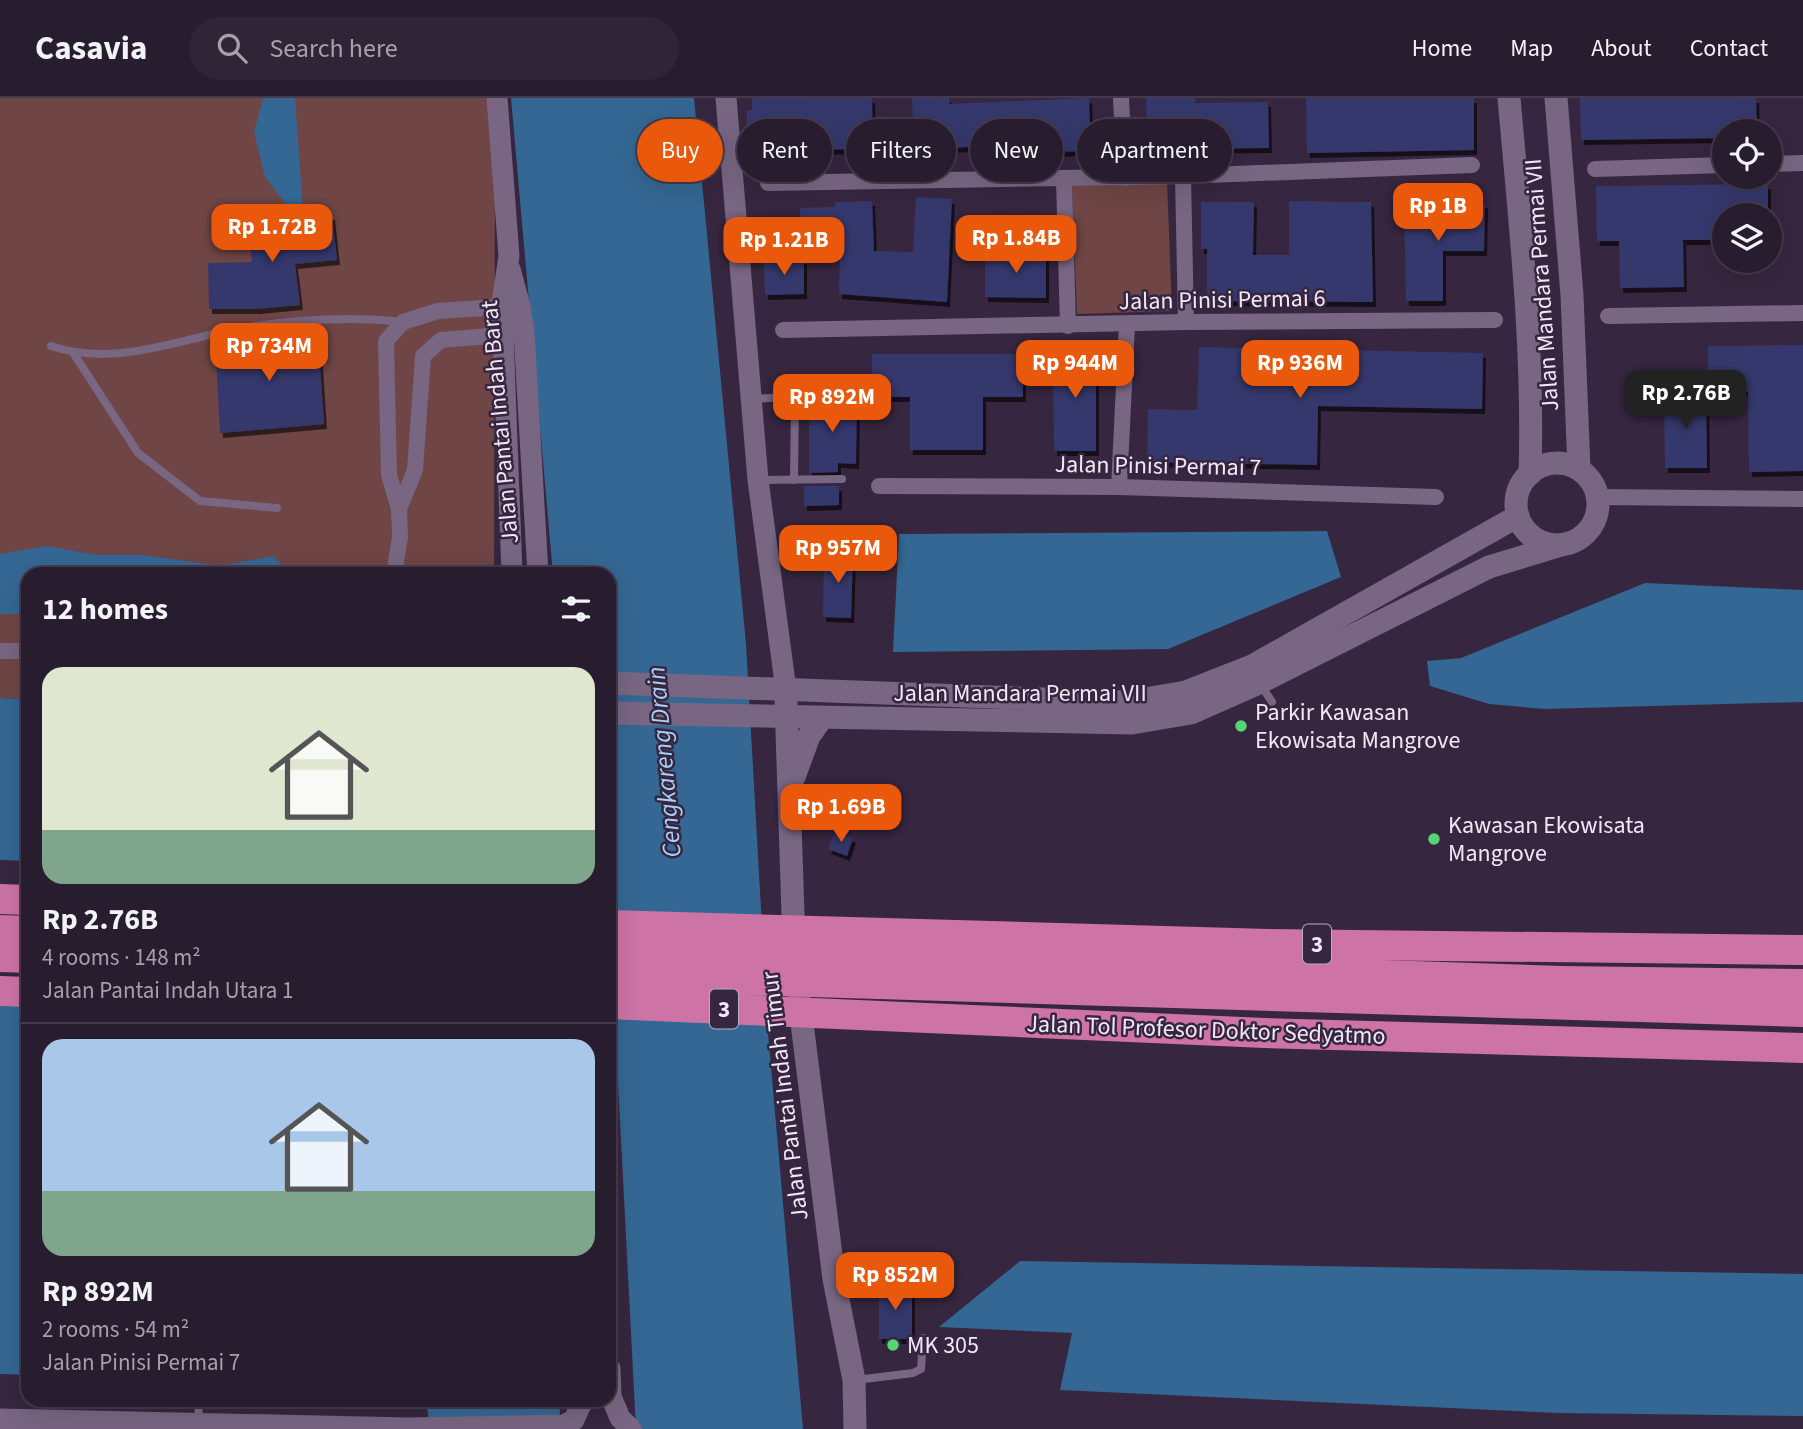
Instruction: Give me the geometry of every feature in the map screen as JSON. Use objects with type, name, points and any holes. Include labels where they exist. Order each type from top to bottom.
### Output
[{"type":"highway","points":[[0,899],[21,900]]},
{"type":"highway","name":"Jalan Tol Profesor Doktor Sedyatmo","points":[[616,926],[835,972],[1803,1012]]},
{"type":"highway","points":[[0,930],[21,930]]},
{"type":"highway","name":"Jalan Tol Profesor Doktor Sedyatmo","points":[[616,1003],[835,972],[1269,944],[1803,950]]},
{"type":"highway","name":"Jalan Tol Profesor Doktor Sedyatmo","points":[[616,950],[1501,1041],[1803,1048]]},
{"type":"highway","points":[[0,957],[21,958]]},
{"type":"highway","name":"Jalan Tol Profesor Doktor Sedyatmo","points":[[616,976],[835,972],[1803,984]]},
{"type":"highway","points":[[0,991],[21,992]]},
{"type":"main road","name":"Jalan Mandara Permai VII","points":[[1509,98],[1527,307],[1530,474]]},
{"type":"main road","name":"Jalan Mandara Permai VII","points":[[1556,98],[1572,295],[1579,469]]},
{"type":"main road","points":[[1553,464],[1579,469],[1591,481],[1598,497],[1598,512],[1593,526],[1584,536],[1561,545],[1549,545],[1529,535],[1518,516],[1516,504],[1520,487],[1530,474],[1553,464]]},
{"type":"main road","name":"Jalan Mandara Permai VII","points":[[616,683],[1127,702],[1186,692],[1252,666],[1518,516]]},
{"type":"main road","name":"Jalan Mandara Permai VII","points":[[616,713],[1132,723],[1191,713],[1266,693],[1489,567],[1561,545]]},
{"type":"main road","name":"Jalan Pantai Indah Timur","points":[[786,690],[792,908],[800,1020],[834,1279],[854,1380],[855,1429]]},
{"type":"main road","name":"Jalan Pantai Indah Timur","points":[[789,797],[800,755],[821,719]]},
{"type":"street","name":"Jalan Pantai Indah Barat","points":[[497,98],[514,334],[537,567]]},
{"type":"street","name":"Jalan Pantai Indah Timur","points":[[726,98],[758,480],[786,690]]},
{"type":"street","points":[[1121,98],[1122,119]]},
{"type":"street","points":[[1782,164],[1803,163]]},
{"type":"street","points":[[1232,174],[1472,165]]},
{"type":"street","points":[[1595,169],[1712,165]]},
{"type":"street","points":[[1064,179],[1068,326]]},
{"type":"street","points":[[768,183],[1077,179]]},
{"type":"street","points":[[1183,182],[1186,322]]},
{"type":"street","points":[[395,567],[400,537],[399,509],[389,475],[384,349],[386,341],[403,322],[438,311],[512,306]]},
{"type":"street","points":[[1608,316],[1803,313]]},
{"type":"street","name":"Jalan Pinisi Permai 6","points":[[783,330],[1186,322],[1495,320]]},
{"type":"street","points":[[1118,487],[1127,324]]},
{"type":"street","name":"Jalan Pantai Indah Barat","points":[[512,567],[514,334]]},
{"type":"street","points":[[399,509],[415,470],[423,356],[441,340],[514,334]]},
{"type":"street","name":"Jalan Pinisi Permai 7","points":[[879,486],[1118,487],[1436,497]]},
{"type":"street","points":[[1598,497],[1803,499]]},
{"type":"street","points":[[0,650],[21,651]]},
{"type":"street","points":[[0,1419],[408,1428],[564,1425],[574,1420],[580,1407]]},
{"type":"street","points":[[615,1407],[620,1418],[631,1429]]},
{"type":"lane","points":[[51,346],[74,354],[125,355],[238,329],[370,318],[403,322]]},
{"type":"lane","points":[[74,354],[138,453],[200,501],[277,508]]},
{"type":"lane","points":[[751,399],[830,394]]},
{"type":"lane","points":[[794,481],[795,397]]},
{"type":"lane","points":[[758,480],[842,479]]},
{"type":"lane","points":[[834,1279],[873,1259]]},
{"type":"lane","points":[[854,1380],[913,1373],[921,1369],[923,1338]]},
{"type":"lane","points":[[198,1423],[199,1407]]},
{"type":"shaded area","points":[[0,98],[489,98],[495,165],[494,567],[21,567],[21,699],[0,698]]},
{"type":"shaded area","points":[[1167,182],[1172,311],[1077,314],[1072,185]]},
{"type":"water","points":[[263,98],[295,98],[303,211],[291,211],[265,177],[254,132]]},
{"type":"water","name":"Cengkareng Drain","points":[[511,98],[694,98],[696,119],[637,119],[637,182],[702,182],[746,644],[768,1033],[803,1429],[636,1429],[616,1045],[616,567],[552,567]]},
{"type":"water","points":[[1327,531],[1341,577],[1168,649],[893,652],[899,534]]},
{"type":"water","points":[[47,546],[96,555],[144,555],[220,566],[274,556],[283,567],[21,567],[21,614],[0,614],[0,554]]},
{"type":"water","points":[[1645,583],[1803,590],[1803,702],[1545,709],[1489,704],[1430,686],[1427,661],[1461,658]]},
{"type":"water","points":[[0,698],[21,699],[21,861],[0,860]]},
{"type":"water","points":[[0,995],[21,995],[21,1375],[0,1374]]},
{"type":"water","points":[[1020,1261],[1803,1274],[1803,1416],[1558,1413],[1060,1390],[1072,1333],[939,1327]]},
{"type":"water","points":[[427,1407],[559,1407],[561,1429],[430,1429]]},
{"type":"building","points":[[752,98],[872,98],[872,119],[846,119],[846,149],[832,150],[832,119],[747,119],[747,110],[752,110]]},
{"type":"building","points":[[912,98],[949,98],[949,104],[1089,98],[1090,119],[1077,119],[1077,151],[1063,152],[1063,119],[970,119],[970,147],[956,148],[956,119],[913,119]]},
{"type":"building","points":[[1146,98],[1195,98],[1195,103],[1268,102],[1269,148],[1232,148],[1232,119],[1146,119]]},
{"type":"building","points":[[1306,98],[1474,98],[1474,150],[1307,153]]},
{"type":"building","points":[[1580,98],[1756,98],[1757,119],[1712,119],[1712,138],[1581,140]]},
{"type":"building","points":[[1712,185],[1712,189],[1768,189],[1768,203],[1712,203],[1712,240],[1683,240],[1684,287],[1620,288],[1619,241],[1597,241],[1596,186]]},
{"type":"building","points":[[916,197],[952,199],[947,302],[839,294],[840,252],[801,253],[800,208],[835,207],[835,202],[872,201],[874,251],[913,252]]},
{"type":"building","points":[[1289,201],[1371,202],[1373,302],[1207,301],[1207,249],[1201,249],[1201,202],[1254,202],[1253,255],[1289,255]]},
{"type":"building","points":[[1404,202],[1485,203],[1484,251],[1443,251],[1443,301],[1406,301]]},
{"type":"building","points":[[332,215],[337,260],[295,264],[300,305],[257,309],[209,309],[208,263],[252,262],[247,222]]},
{"type":"building","points":[[985,253],[1046,253],[1046,298],[985,297]]},
{"type":"building","points":[[764,259],[804,259],[804,294],[765,295]]},
{"type":"building","points":[[261,334],[261,338],[318,334],[324,424],[220,433],[215,340]]},
{"type":"building","points":[[1803,345],[1803,471],[1749,472],[1748,392],[1708,392],[1708,346]]},
{"type":"building","points":[[1199,347],[1483,353],[1482,409],[1318,406],[1317,465],[1147,462],[1148,409],[1197,410]]},
{"type":"building","points":[[1053,350],[1096,350],[1096,451],[1054,451]]},
{"type":"building","points":[[872,354],[1023,354],[1023,397],[983,397],[983,450],[910,450],[910,397],[872,397]]},
{"type":"building","points":[[1664,392],[1706,392],[1707,468],[1665,468]]},
{"type":"building","points":[[836,396],[857,396],[856,464],[838,463],[838,472],[809,473],[809,402],[831,400]]},
{"type":"building","points":[[804,486],[839,486],[839,505],[804,506]]},
{"type":"building","points":[[824,552],[853,553],[851,618],[823,617]]},
{"type":"building","points":[[835,832],[853,838],[847,856],[828,849]]},
{"type":"building","points":[[879,1285],[912,1285],[912,1339],[879,1339]]},
{"type":"place","name":"Parkir Kawasan Ekowisata Mangrove","points":[[1241,726]]},
{"type":"place","name":"Kawasan Ekowisata Mangrove","points":[[1434,839]]},
{"type":"place","name":"MK 305","points":[[893,1345]]}]
